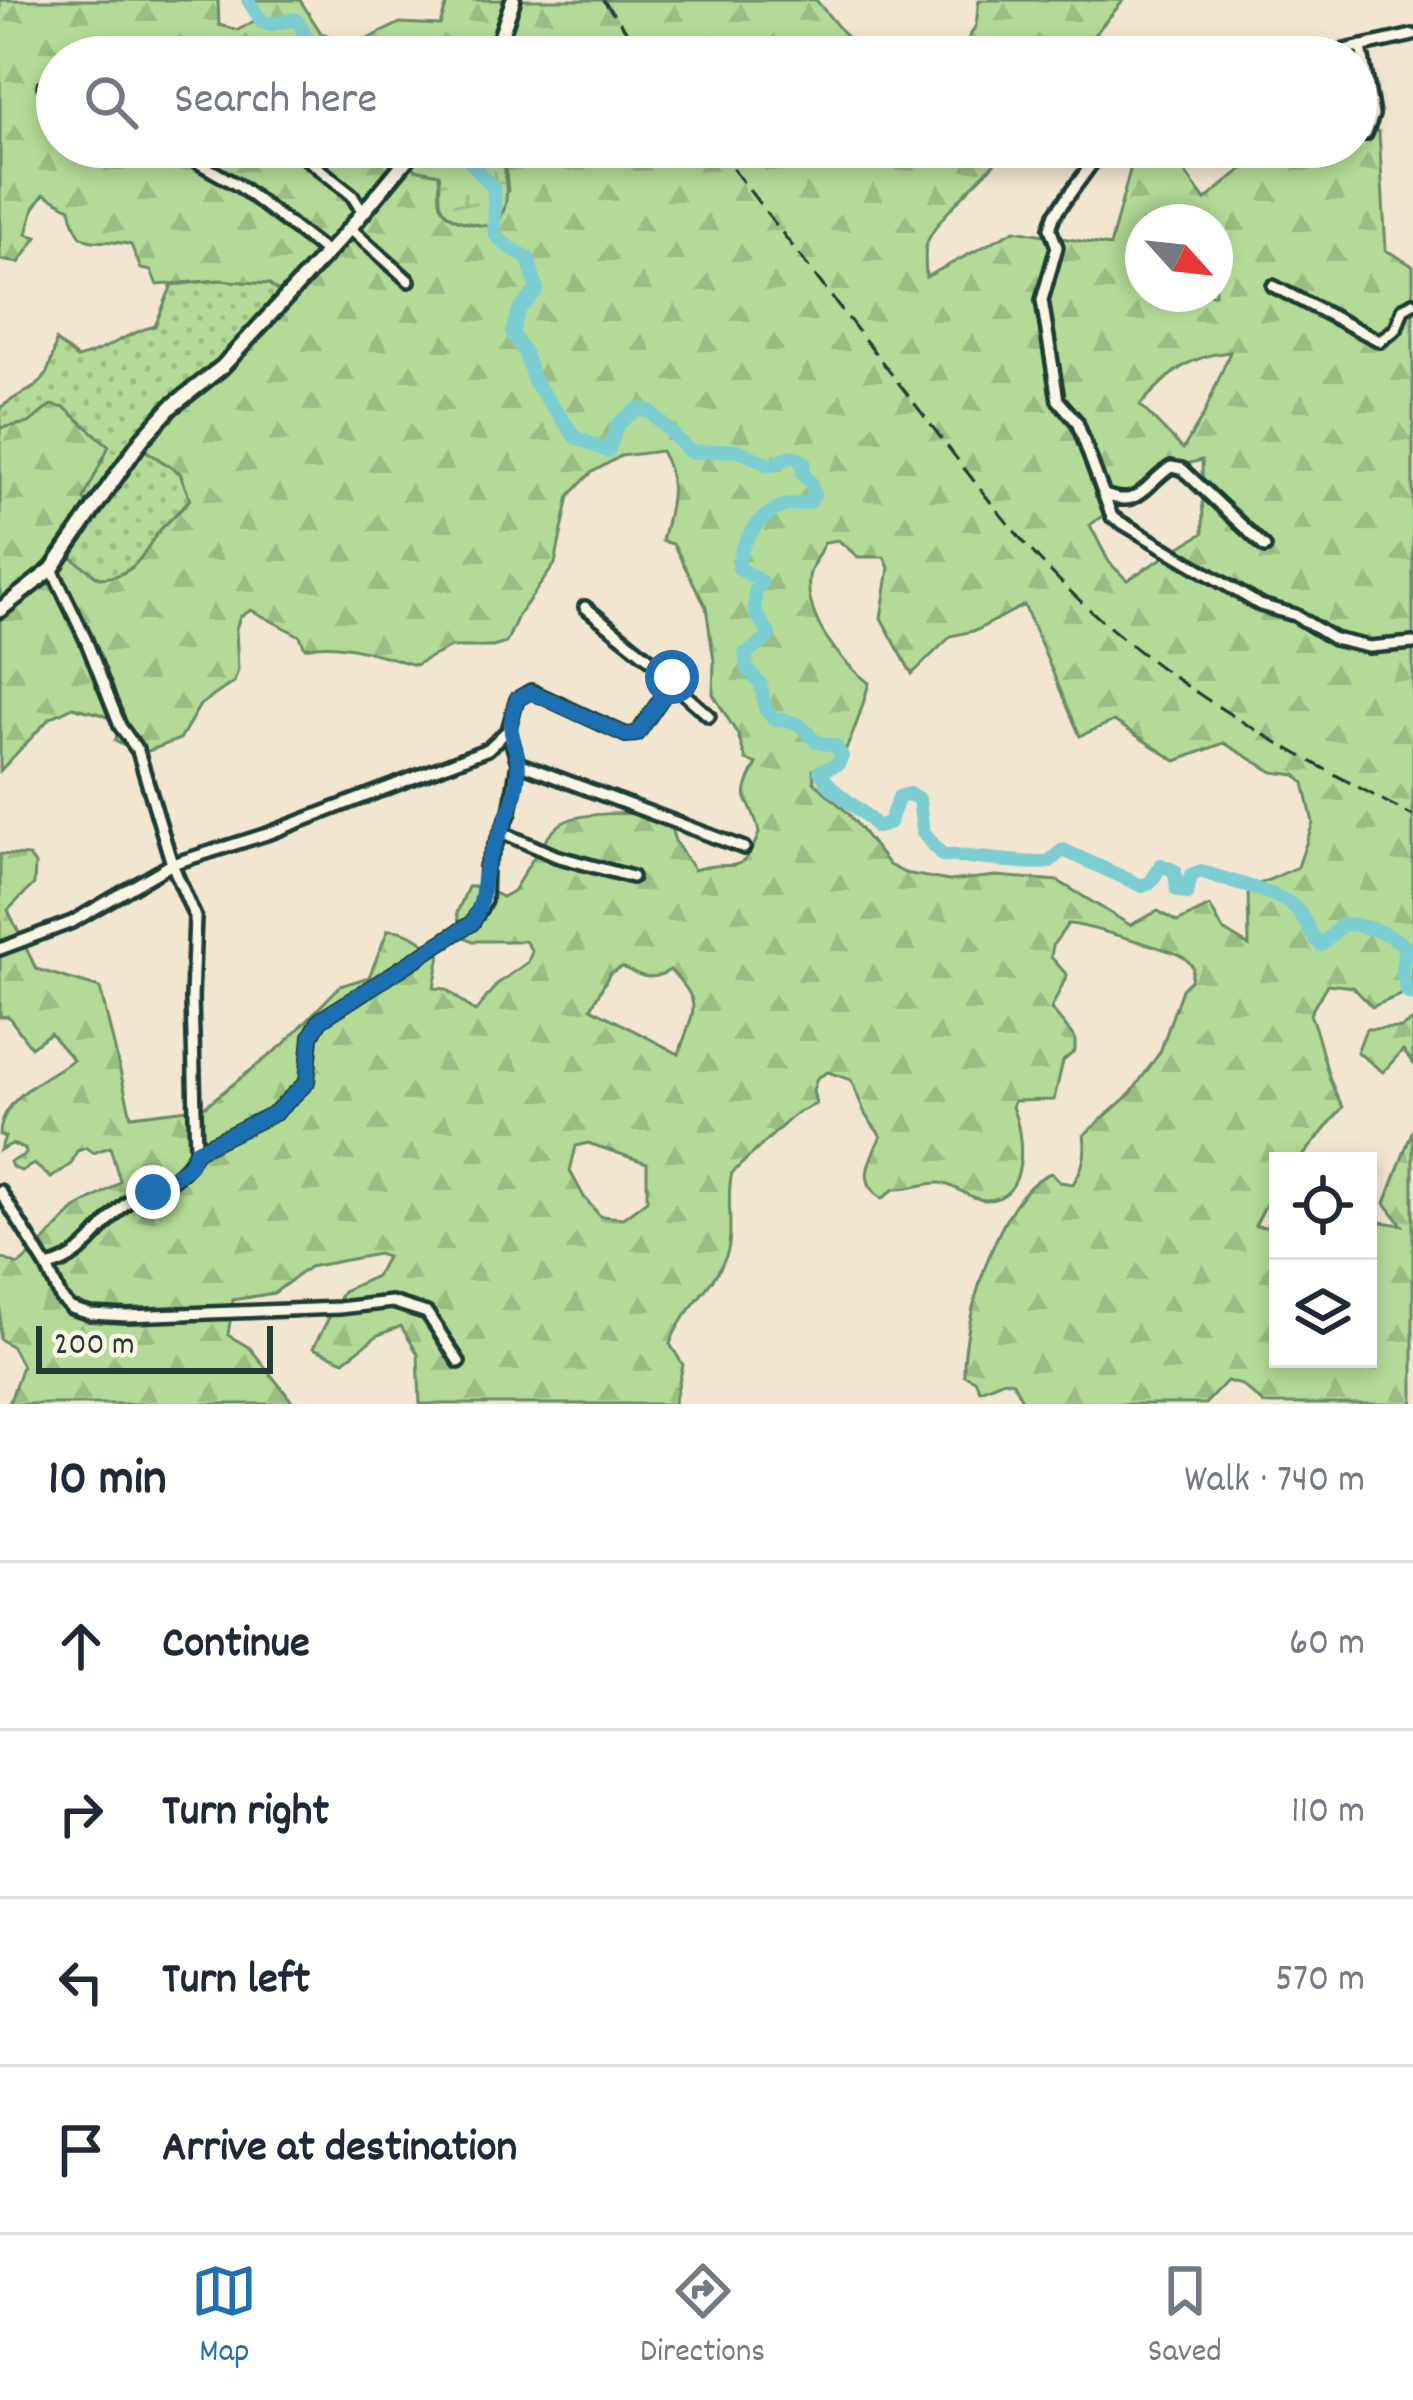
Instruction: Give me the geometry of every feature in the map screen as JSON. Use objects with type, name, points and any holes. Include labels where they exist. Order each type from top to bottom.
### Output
[{"type":"street","points":[[501,36],[513,0]]},
{"type":"street","points":[[1377,43],[1413,35]]},
{"type":"street","points":[[208,168],[327,253]]},
{"type":"street","points":[[318,168],[352,195],[363,213]]},
{"type":"street","points":[[0,610],[52,569],[142,440],[171,407],[222,367],[400,168]]},
{"type":"street","points":[[1089,168],[1055,214],[1051,228],[1057,247],[1042,300],[1058,400],[1077,422],[1112,518],[1260,605],[1295,615],[1334,639],[1370,647],[1413,643]]},
{"type":"street","points":[[350,228],[409,281]]},
{"type":"street","points":[[1273,286],[1380,341],[1396,329],[1403,309],[1413,303]]},
{"type":"street","points":[[1103,494],[1117,501],[1133,500],[1171,467],[1182,469],[1264,547]]},
{"type":"street","points":[[47,1267],[63,1264],[99,1236],[131,1199],[153,1192],[190,1165],[196,1151],[195,917],[172,864],[138,751],[119,726],[52,569]]},
{"type":"street","points":[[0,949],[72,922],[172,864],[488,749],[508,730],[517,699],[531,692],[626,735],[637,734],[672,677],[585,607]]},
{"type":"street","points":[[672,683],[709,716]]},
{"type":"street","points":[[196,1151],[275,1113],[307,1082],[311,1036],[320,1020],[472,923],[484,901],[486,866],[510,812],[518,763],[508,730]]},
{"type":"street","points":[[518,763],[744,848]]},
{"type":"street","points":[[501,832],[556,856],[632,878]]},
{"type":"street","points":[[0,1191],[71,1308],[90,1314],[339,1308],[392,1302],[427,1313],[459,1362]]},
{"type":"green space","points":[[0,0],[218,0],[219,25],[238,30],[258,19],[247,0],[300,0],[321,33],[330,36],[36,36],[36,168],[414,168],[439,174],[441,203],[508,191],[505,168],[989,168],[930,236],[926,277],[1015,230],[1110,246],[1132,168],[1182,168],[1205,200],[1244,168],[1377,168],[1379,132],[1386,250],[1413,266],[1413,995],[1407,992],[1372,1007],[1353,987],[1327,984],[1310,1014],[1343,1107],[1306,1152],[1269,1152],[1269,1198],[1255,1226],[1269,1227],[1269,1368],[1377,1368],[1377,1221],[1402,1225],[1385,1203],[1413,1129],[1413,1404],[1264,1404],[1242,1385],[1227,1381],[1205,1404],[1024,1404],[1013,1382],[1004,1380],[980,1390],[975,1380],[964,1375],[977,1294],[1015,1205],[1032,1185],[1051,1173],[1060,1182],[1073,1184],[1083,1161],[1084,1135],[1131,1093],[1160,1052],[1182,989],[1191,980],[1193,967],[1179,955],[1068,924],[1053,945],[1051,957],[1067,975],[1051,1009],[1075,1038],[1075,1051],[1063,1061],[1054,1100],[1014,1101],[1021,1149],[1010,1190],[985,1200],[935,1183],[894,1189],[882,1199],[867,1177],[881,1136],[866,1116],[851,1080],[828,1072],[817,1078],[816,1104],[795,1114],[732,1173],[726,1256],[670,1344],[683,1365],[674,1404],[420,1404],[418,1354],[401,1326],[378,1335],[344,1361],[313,1348],[343,1291],[376,1276],[386,1257],[378,1254],[309,1267],[274,1293],[233,1300],[228,1335],[250,1348],[294,1404],[9,1404],[22,1366],[12,1347],[0,1339],[0,1257],[18,1265],[77,1208],[120,1181],[110,1147],[93,1153],[86,1148],[77,1151],[71,1164],[51,1178],[34,1164],[21,1171],[12,1167],[10,1162],[26,1154],[25,1149],[12,1144],[0,1150],[5,1137],[0,1135],[2,1122],[16,1100],[73,1060],[50,1033],[31,1047],[8,1016],[0,1017],[0,854],[29,856],[35,864],[34,884],[8,910],[36,969],[100,988],[131,1116],[204,1107],[283,1045],[340,986],[369,977],[388,930],[409,934],[440,955],[434,988],[446,989],[475,1012],[497,984],[528,962],[532,951],[525,941],[473,941],[462,936],[457,913],[468,887],[480,886],[502,897],[513,891],[543,843],[564,822],[616,814],[668,818],[675,841],[694,870],[741,863],[759,833],[746,794],[757,764],[746,760],[738,735],[713,694],[714,661],[706,607],[673,544],[662,541],[671,484],[661,451],[621,456],[591,473],[569,496],[555,564],[518,616],[506,643],[451,647],[415,665],[347,647],[305,648],[300,636],[251,610],[240,617],[236,629],[234,682],[200,705],[180,739],[140,754],[115,741],[120,728],[109,718],[73,707],[49,719],[0,771],[0,428],[29,423],[51,405],[65,408],[109,446],[84,498],[89,514],[64,552],[99,578],[123,573],[190,499],[180,473],[145,450],[142,439],[222,366],[285,298],[269,284],[219,280],[157,285],[151,271],[141,269],[131,245],[84,238],[70,208],[44,194],[34,208],[27,234],[37,237],[19,263],[0,260]],"holes":[[[1230,352],[1204,414],[1183,449],[1140,405],[1190,362]],[[1202,460],[1203,533],[1127,580],[1109,562],[1090,525],[1167,469]],[[838,540],[858,557],[884,557],[889,568],[881,618],[912,674],[951,636],[977,630],[1024,605],[1080,736],[1114,721],[1176,761],[1224,743],[1273,772],[1296,775],[1304,783],[1313,823],[1298,867],[1248,889],[1249,946],[1223,930],[1210,906],[1177,922],[1158,911],[1130,925],[1058,881],[996,876],[949,881],[905,873],[889,865],[848,813],[814,782],[813,770],[838,764],[869,683],[846,663],[818,623],[809,593],[810,574],[825,542]],[[622,967],[646,977],[670,970],[688,992],[693,1009],[679,1054],[591,1008],[610,973]],[[588,1143],[647,1163],[647,1200],[623,1218],[600,1216],[570,1171],[576,1146]]]},
{"type":"green space","points":[[448,0],[816,0],[846,36],[373,36],[400,23],[440,25]]},
{"type":"green space","points":[[979,0],[1124,0],[1093,36],[970,36]]},
{"type":"green space","points":[[504,168],[506,198],[501,217],[494,227],[449,216],[441,204],[439,174],[415,169]]},
{"type":"green space","points":[[219,280],[269,284],[286,298],[145,450],[180,473],[190,499],[160,530],[137,564],[114,578],[87,573],[63,552],[29,423],[0,428],[0,408],[38,385],[48,371],[56,341],[77,358],[88,355],[155,326],[172,285]]},
{"type":"green space","points":[[1413,1020],[1413,1063],[1403,1050],[1383,1072],[1357,1052],[1366,1029],[1401,1028]]},
{"type":"waterway","points":[[248,0],[262,22],[295,19],[305,36]]},
{"type":"waterway","points":[[476,168],[493,188],[497,237],[528,258],[537,290],[519,310],[512,333],[534,381],[575,437],[608,451],[618,424],[637,409],[650,411],[690,452],[737,450],[770,465],[793,456],[804,462],[803,474],[814,494],[810,502],[773,511],[751,532],[742,550],[739,568],[762,582],[755,591],[755,613],[769,633],[745,654],[748,669],[761,685],[765,709],[773,718],[799,724],[816,742],[836,746],[842,756],[838,764],[820,771],[839,794],[877,827],[889,823],[899,797],[909,794],[919,799],[923,832],[942,855],[1041,863],[1063,850],[1142,886],[1151,882],[1161,865],[1175,871],[1177,890],[1187,893],[1191,875],[1201,871],[1285,901],[1298,911],[1321,945],[1343,924],[1376,930],[1405,946],[1402,969],[1407,992],[1413,995]]},
{"type":"railway","points":[[603,0],[630,36]]},
{"type":"railway","points":[[732,168],[991,502],[1070,591],[1190,688],[1413,816]]},
{"type":"route","points":[[153,1192],[190,1165],[196,1151],[275,1113],[307,1082],[311,1036],[320,1020],[472,923],[484,901],[486,866],[510,812],[518,763],[508,730],[517,699],[531,692],[626,735],[637,734],[672,677]]}]
